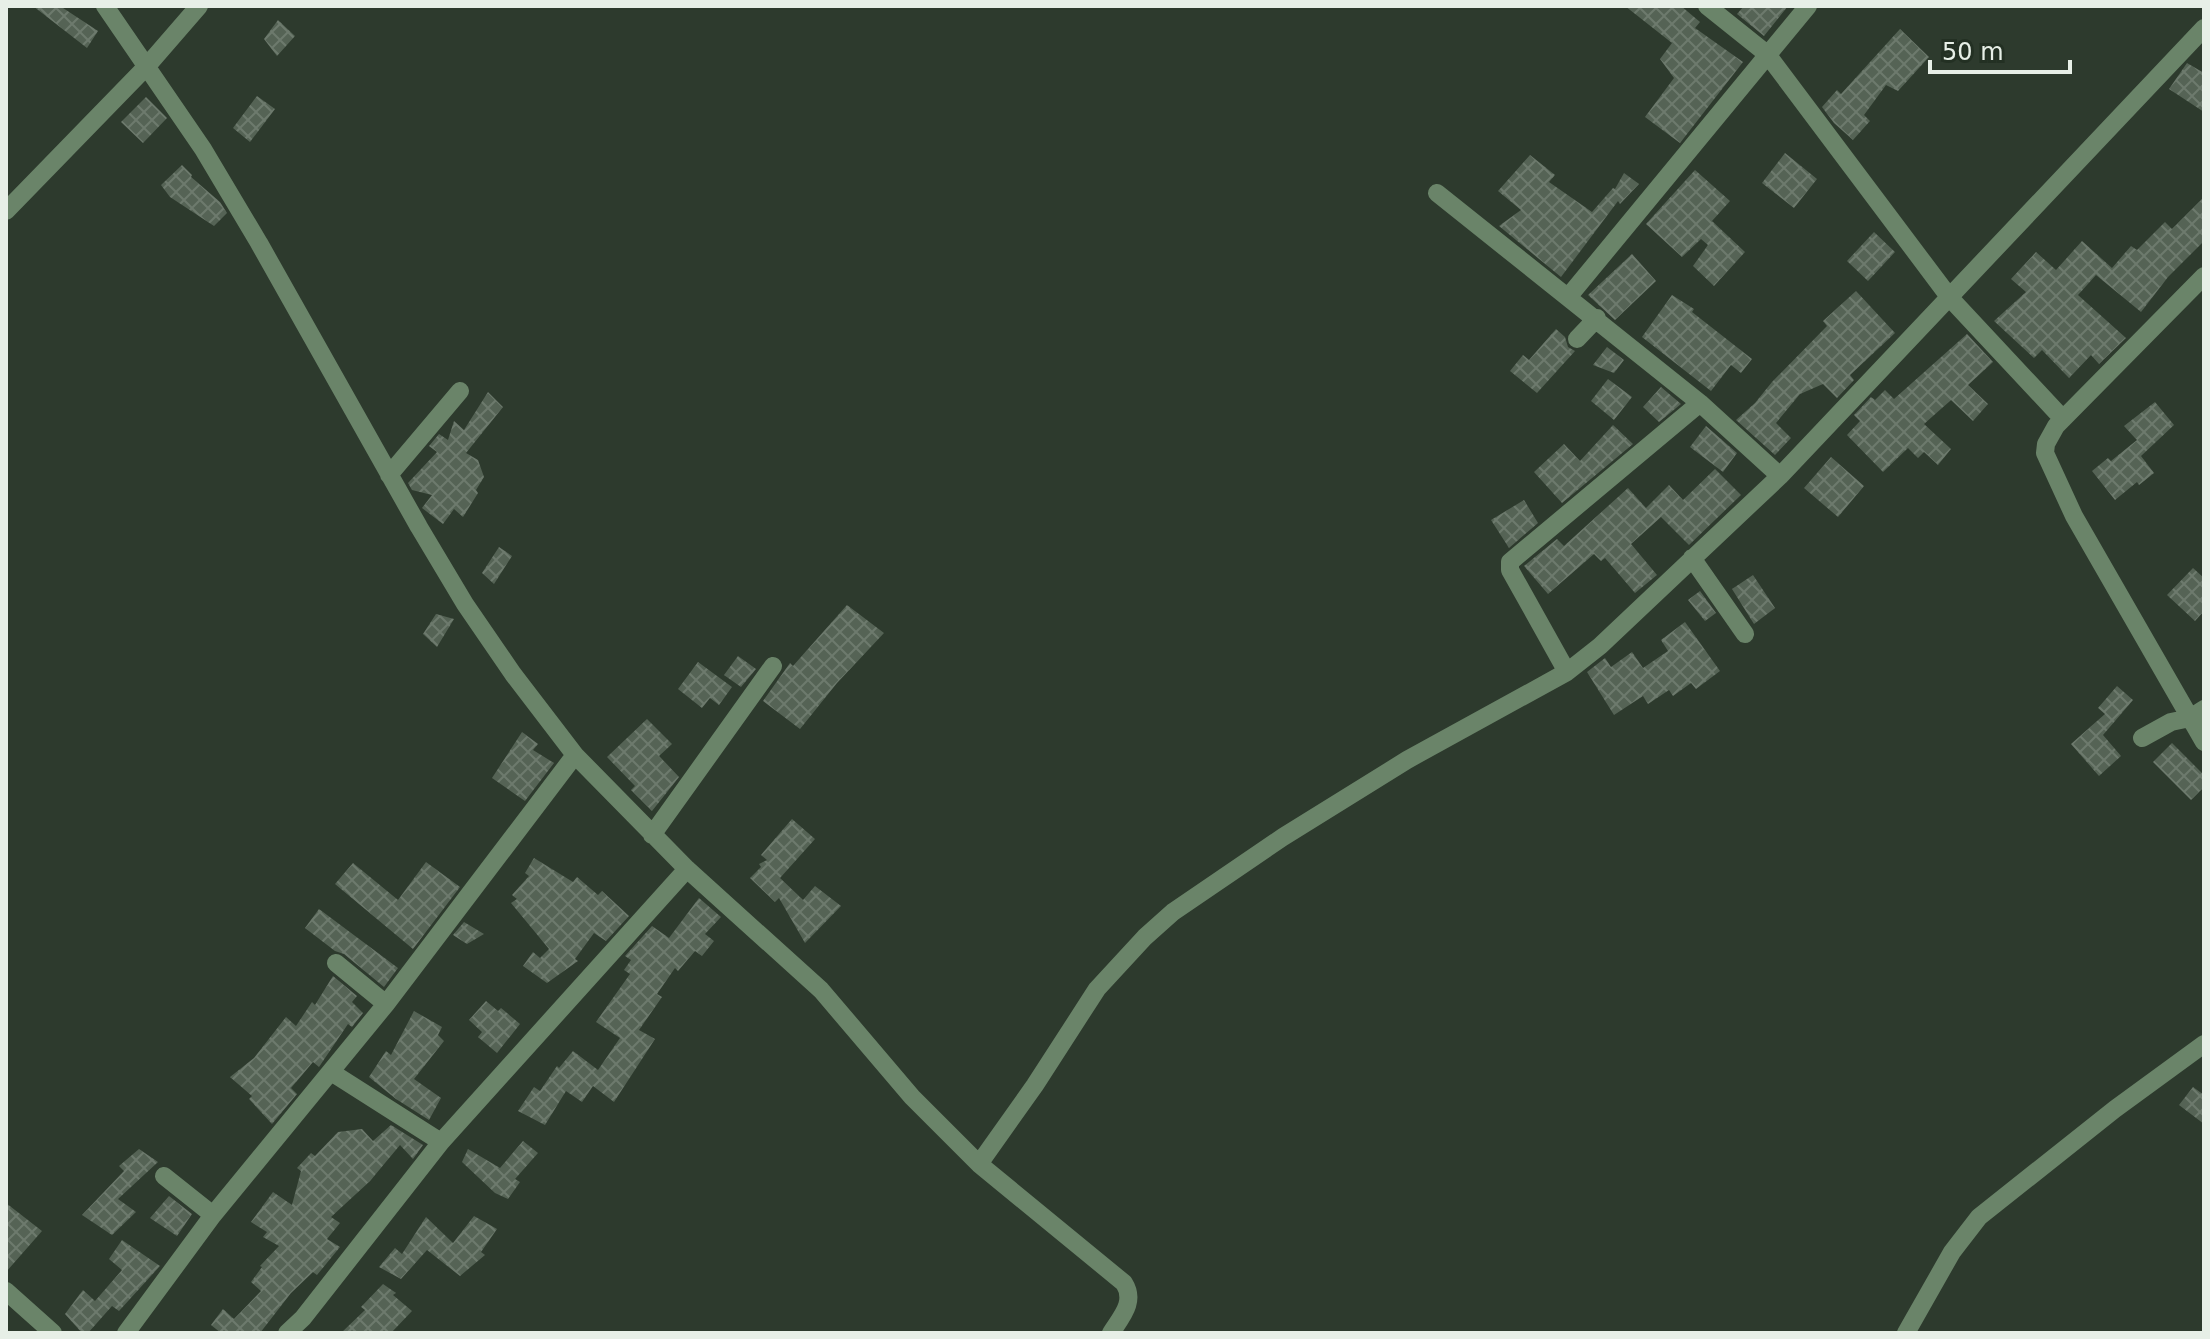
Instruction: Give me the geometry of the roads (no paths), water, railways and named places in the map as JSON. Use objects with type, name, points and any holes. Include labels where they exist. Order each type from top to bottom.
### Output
[{"type":"street","points":[[105,6],[203,149],[465,604],[513,674],[575,755],[687,869],[821,990],[912,1097],[979,1164],[1124,1283],[1130,1293],[1128,1307],[1111,1333]]},
{"type":"street","points":[[6,211],[147,66],[199,6]]},
{"type":"street","points":[[1707,6],[1767,54],[1950,298],[2063,419]]},
{"type":"street","points":[[1569,296],[1808,6]]},
{"type":"street","points":[[979,1164],[1097,989],[1145,937],[1173,912],[1283,837],[1407,760],[1567,672],[1600,646],[1780,476],[2204,28]]},
{"type":"street","points":[[1437,193],[1597,318],[1700,403],[1780,476]]},
{"type":"street","points":[[2204,276],[2063,419],[2046,444],[2045,453],[2074,516],[2197,714],[2204,742]]},
{"type":"street","points":[[1577,339],[1597,318]]},
{"type":"street","points":[[389,475],[460,391]]},
{"type":"street","points":[[1567,672],[1510,570],[1510,562],[1700,403]]},
{"type":"street","points":[[1692,558],[1745,634]]},
{"type":"street","points":[[652,835],[773,666]]},
{"type":"street","points":[[2142,738],[2171,722],[2197,714]]},
{"type":"street","points":[[126,1333],[213,1215],[386,1004],[575,755]]},
{"type":"street","points":[[287,1333],[303,1318],[441,1142],[687,869]]},
{"type":"street","points":[[336,963],[386,1004]]},
{"type":"street","points":[[1906,1333],[1952,1252],[1979,1217],[2115,1109],[2204,1044]]},
{"type":"street","points":[[331,1072],[441,1142]]},
{"type":"street","points":[[164,1176],[213,1215]]},
{"type":"street","points":[[6,1291],[53,1333]]}]
